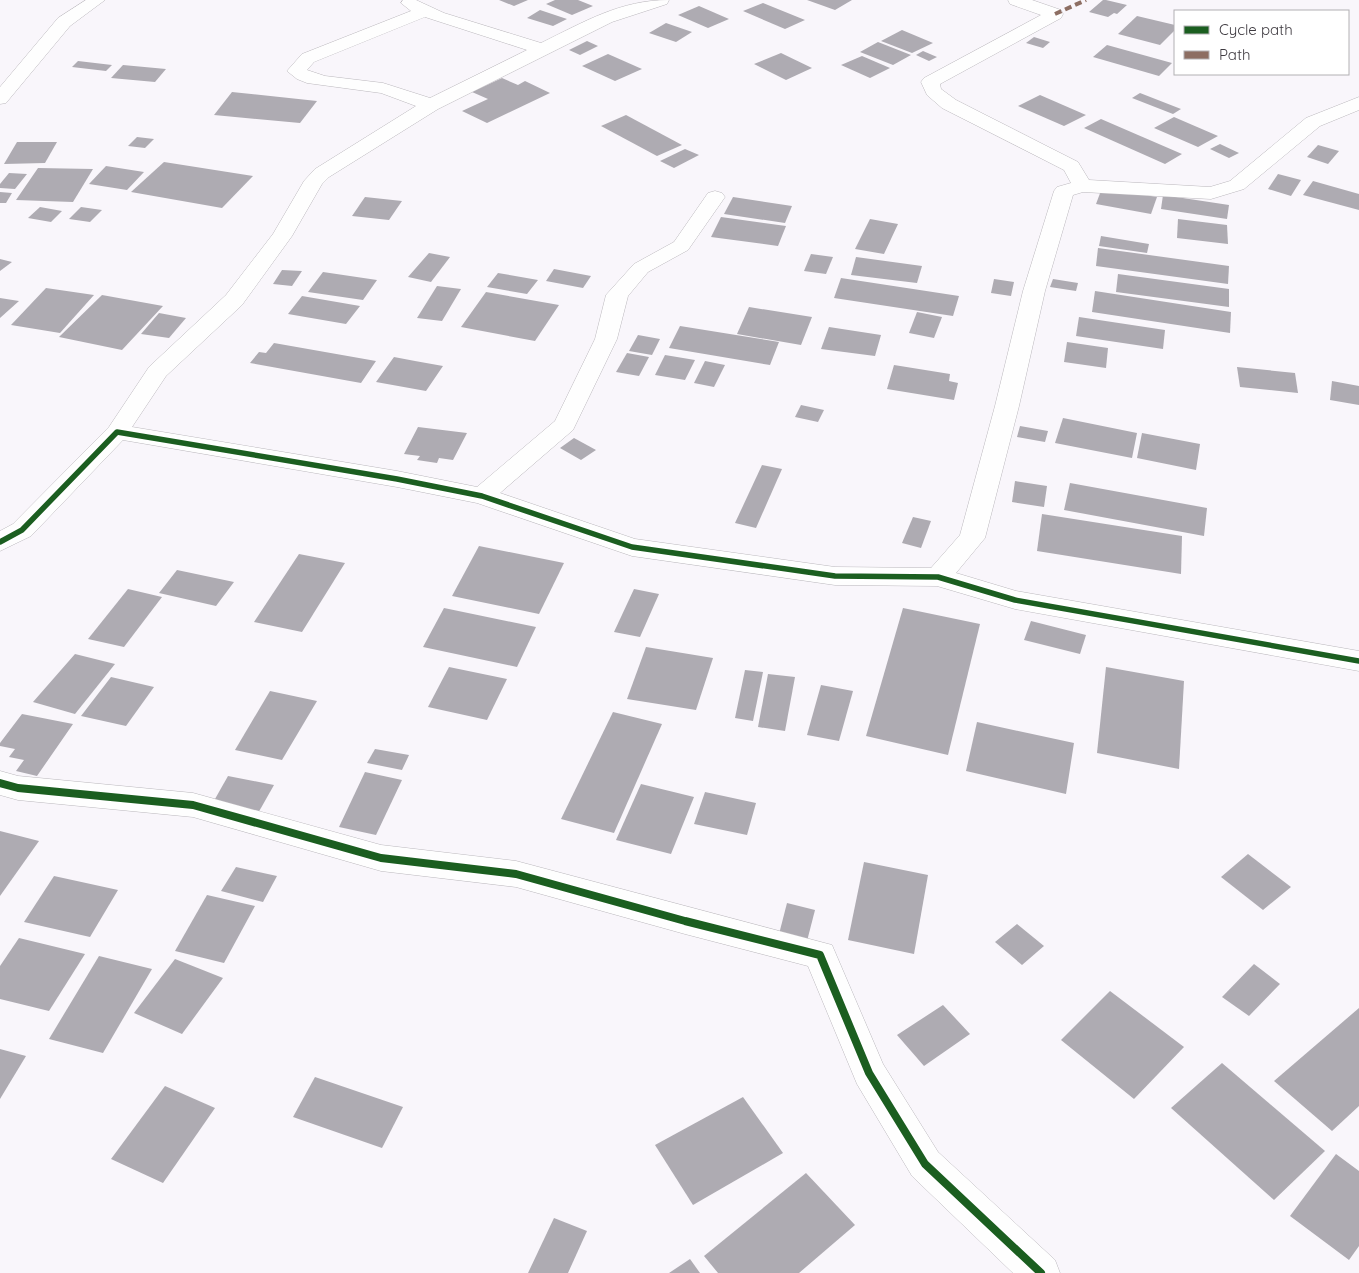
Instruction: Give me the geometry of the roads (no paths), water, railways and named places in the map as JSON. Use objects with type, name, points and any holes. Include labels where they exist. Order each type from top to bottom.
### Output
[{"type":"street","points":[[0,99],[64,22],[97,0]]},
{"type":"street","points":[[403,0],[425,11],[544,50]]},
{"type":"street","points":[[0,542],[22,530],[117,432],[157,372],[234,300],[282,236],[314,181],[322,172],[431,105],[606,18],[661,0]]},
{"type":"street","points":[[1016,0],[1055,14],[930,82],[933,91],[949,104],[1072,166],[1083,186]]},
{"type":"street","points":[[425,11],[308,58],[296,71],[301,76],[385,88],[431,105]]},
{"type":"street","points":[[938,578],[972,538],[1007,406],[1034,291],[1064,191],[1083,186],[1211,193],[1237,186],[1313,122],[1359,103]]},
{"type":"street","points":[[482,496],[565,425],[606,339],[616,295],[641,268],[681,246],[716,197]]},
{"type":"street","points":[[117,432],[397,479],[482,496],[632,547],[835,576],[938,578],[1015,600],[1359,661]]},
{"type":"street","points":[[0,783],[18,788],[193,804],[381,858],[516,874],[685,921],[820,955],[869,1072],[924,1164],[1041,1273]]}]
